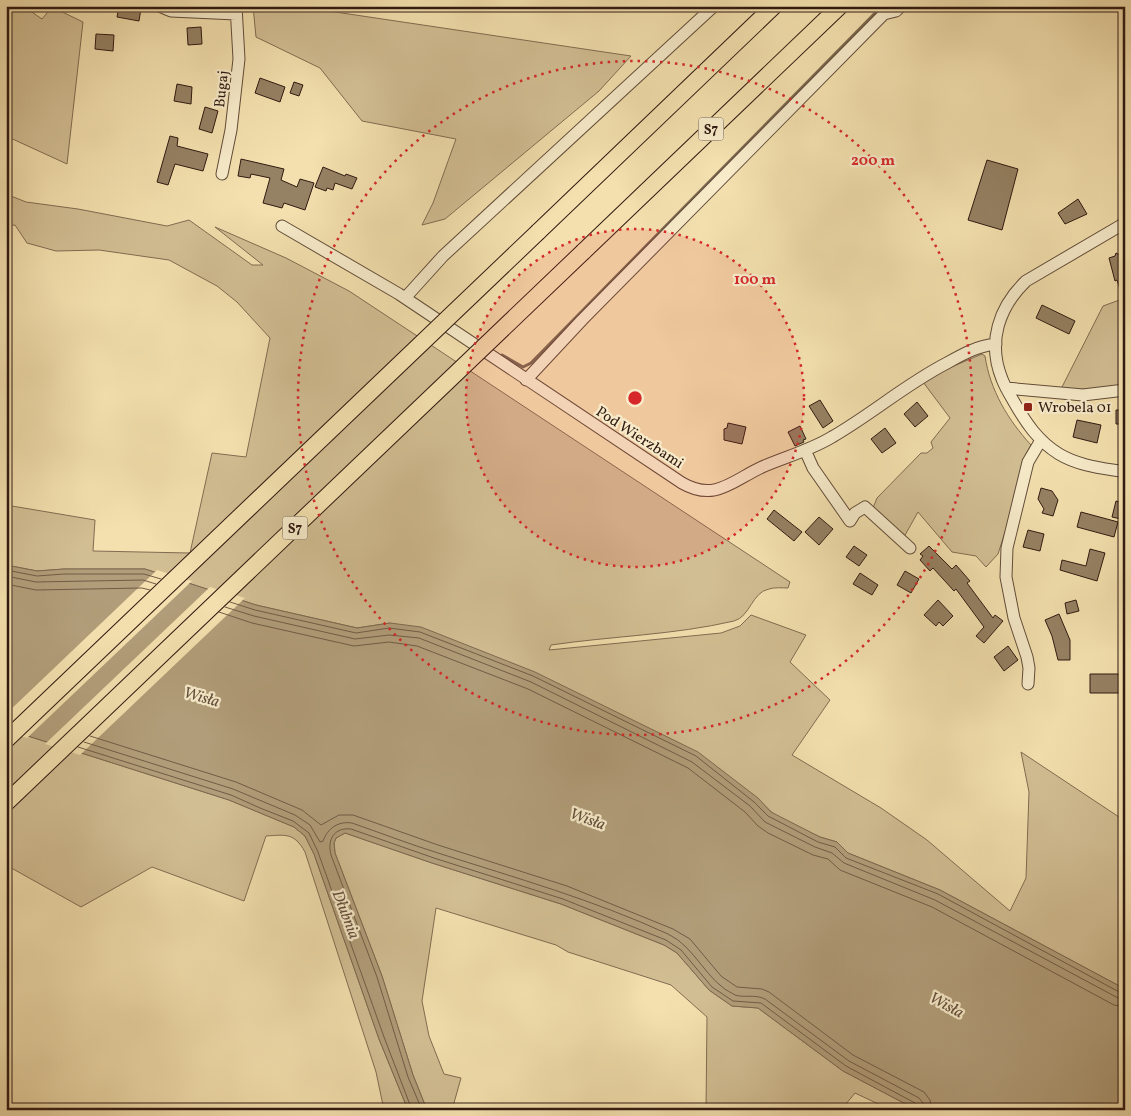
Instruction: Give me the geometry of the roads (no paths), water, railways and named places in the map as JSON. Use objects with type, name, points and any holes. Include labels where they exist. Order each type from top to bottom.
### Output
[{"type":"highway","points":[[6,740],[774,6]]},
{"type":"highway","name":"S7","points":[[6,804],[840,6]]},
{"type":"street","points":[[159,6],[171,11],[236,10]]},
{"type":"street","points":[[405,298],[442,256],[714,6]]},
{"type":"street","points":[[526,380],[582,320],[884,14],[896,11],[901,6]]},
{"type":"street","name":"Bugaj","points":[[222,174],[235,103],[239,59],[236,10]]},
{"type":"street","points":[[1125,223],[1026,281],[1016,291],[1002,312],[996,344],[998,367],[1006,388],[1026,423],[1041,440],[1057,453],[1076,462],[1125,472]]},
{"type":"street","name":"Pod Wierzbami","points":[[282,226],[405,298],[682,483],[698,490],[709,492],[832,438],[926,374],[974,348],[996,344]]},
{"type":"street","points":[[1006,388],[1082,395],[1125,390]]},
{"type":"street","points":[[1028,684],[1029,668],[1027,657],[1014,618],[1006,577],[1007,548],[1028,462],[1041,440]]},
{"type":"street","points":[[805,450],[813,468],[850,522],[856,513],[865,507],[910,548]]},
{"type":"water","points":[[6,565],[37,571],[145,569],[256,605],[357,628],[390,623],[421,627],[535,672],[698,752],[758,798],[771,812],[820,837],[837,842],[848,853],[940,890],[1125,989],[1125,1110],[917,1110],[843,1071],[758,1008],[732,1006],[709,990],[677,953],[664,945],[561,904],[345,833],[336,838],[334,843],[335,853],[382,976],[413,1075],[427,1110],[408,1110],[379,1039],[314,854],[305,836],[294,827],[229,800],[6,729]]},
{"type":"waterway","points":[[502,355],[523,367],[531,363],[882,6]]},
{"type":"place","name":"Wrobela 01","points":[[1028,407]]},
{"type":"water label","name":"Wisła","points":[[202,696]]},
{"type":"water label","name":"Wisła","points":[[588,818]]},
{"type":"water label","name":"Dłubnia","points":[[347,914]]},
{"type":"water label","name":"Wisła","points":[[947,1004]]}]
